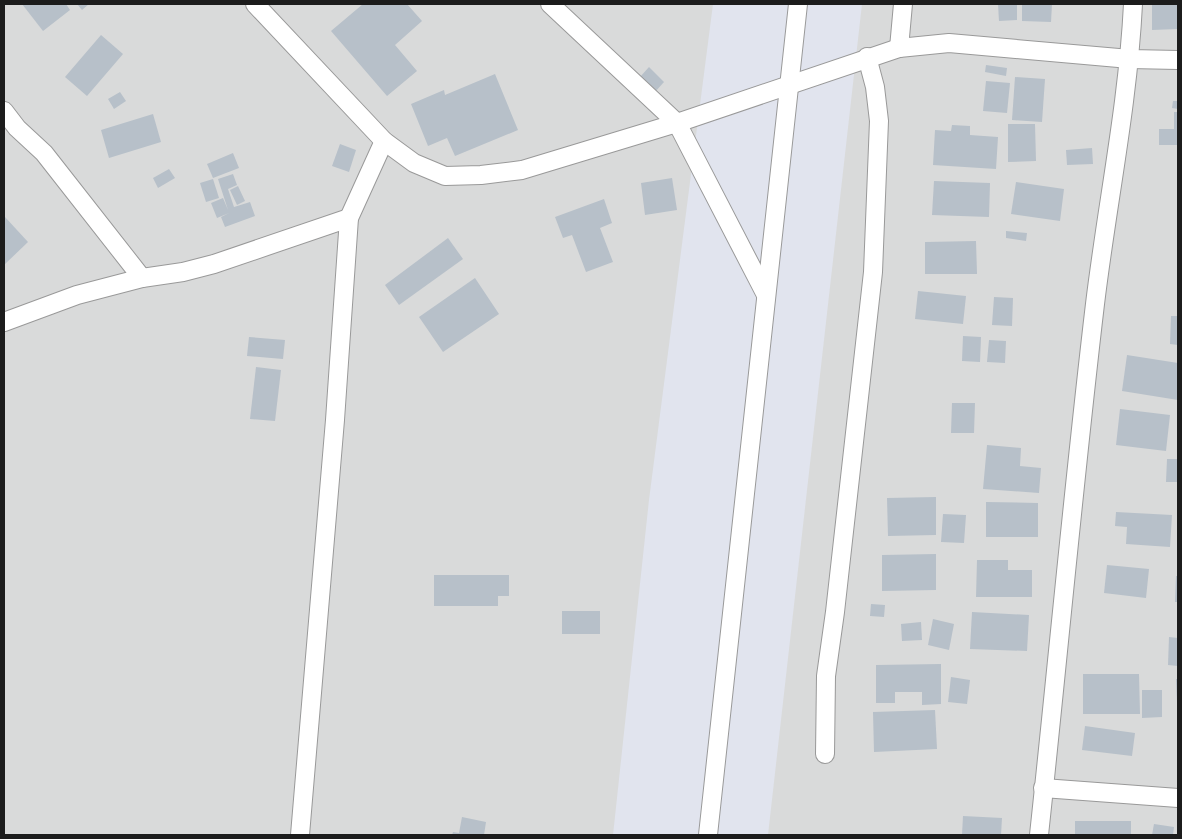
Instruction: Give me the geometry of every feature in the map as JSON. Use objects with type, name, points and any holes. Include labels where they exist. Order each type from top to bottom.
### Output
[{"type":"street","points":[[255,4],[384,141],[414,163],[445,176],[481,175],[522,170],[677,123],[867,57],[899,48],[949,43],[1130,59],[1178,60]]},
{"type":"street","points":[[550,4],[677,123],[766,295]]},
{"type":"street","points":[[708,835],[798,4]]},
{"type":"street","points":[[899,48],[903,4]]},
{"type":"street","points":[[1038,835],[1095,302],[1130,59],[1133,4]]},
{"type":"street","points":[[825,754],[826,676],[835,612],[873,272],[879,120],[875,87],[867,57]]},
{"type":"street","points":[[4,111],[17,128],[44,153],[142,278]]},
{"type":"street","points":[[300,835],[335,420],[349,218],[384,141]]},
{"type":"street","points":[[4,322],[77,295],[142,278],[184,272],[214,264],[349,218]]},
{"type":"street","points":[[1043,788],[1178,798]]},
{"type":"shaded area","points":[[4,4],[713,4],[649,500],[613,835],[4,835]]},
{"type":"shaded area","points":[[862,4],[1178,4],[1178,835],[768,835]]},
{"type":"building","points":[[22,4],[66,4],[70,10],[43,31]]},
{"type":"building","points":[[77,4],[89,4],[82,10]]},
{"type":"building","points":[[363,4],[407,4],[422,21],[395,45],[417,71],[387,96],[331,31]]},
{"type":"building","points":[[998,4],[1017,4],[1017,20],[999,21]]},
{"type":"building","points":[[1022,4],[1052,4],[1051,22],[1022,21]]},
{"type":"building","points":[[1152,4],[1178,4],[1178,29],[1152,30]]},
{"type":"building","points":[[101,35],[123,54],[87,96],[65,77]]},
{"type":"building","points":[[986,65],[1007,68],[1006,76],[985,72]]},
{"type":"building","points":[[649,67],[664,82],[655,92],[640,77]]},
{"type":"building","points":[[495,74],[518,130],[455,156],[447,138],[428,146],[411,104],[444,90],[445,95]]},
{"type":"building","points":[[1015,77],[1045,79],[1042,122],[1012,120]]},
{"type":"building","points":[[986,81],[1010,83],[1007,113],[983,111]]},
{"type":"building","points":[[120,92],[126,101],[114,109],[108,99]]},
{"type":"building","points":[[1173,101],[1178,101],[1178,109],[1172,108]]},
{"type":"building","points":[[1174,112],[1178,112],[1178,145],[1159,145],[1159,129],[1174,129]]},
{"type":"building","points":[[153,114],[161,142],[109,158],[101,130]]},
{"type":"building","points":[[1008,124],[1035,124],[1036,161],[1008,162]]},
{"type":"building","points":[[952,125],[970,126],[970,135],[998,137],[996,169],[933,165],[935,130],[951,131]]},
{"type":"building","points":[[340,144],[356,150],[349,172],[332,166]]},
{"type":"building","points":[[1092,148],[1093,164],[1067,165],[1066,150]]},
{"type":"building","points":[[233,153],[239,168],[213,178],[207,164]]},
{"type":"building","points":[[169,169],[175,178],[158,188],[153,178]]},
{"type":"building","points":[[233,174],[237,185],[228,189],[234,207],[250,202],[255,216],[225,227],[221,217],[229,213],[217,218],[211,203],[223,198],[228,210],[218,179]]},
{"type":"building","points":[[672,178],[677,210],[645,215],[641,183]]},
{"type":"building","points":[[213,179],[219,198],[206,202],[200,183]]},
{"type":"building","points":[[934,181],[990,183],[989,217],[932,215]]},
{"type":"building","points":[[1016,182],[1064,189],[1060,221],[1011,214]]},
{"type":"building","points":[[238,186],[245,201],[237,205],[230,190]]},
{"type":"building","points":[[604,199],[612,223],[600,228],[613,262],[586,272],[572,235],[563,238],[555,217]]},
{"type":"building","points":[[4,218],[28,242],[4,265]]},
{"type":"building","points":[[1006,231],[1027,233],[1026,241],[1006,238]]},
{"type":"building","points":[[448,238],[463,259],[399,305],[385,285]]},
{"type":"building","points":[[976,241],[977,274],[925,274],[925,242]]},
{"type":"building","points":[[475,278],[499,314],[443,352],[419,317]]},
{"type":"building","points":[[918,291],[966,296],[963,324],[915,319]]},
{"type":"building","points":[[994,297],[1013,298],[1012,326],[992,325]]},
{"type":"building","points":[[1171,316],[1178,316],[1178,345],[1170,344]]},
{"type":"building","points":[[963,336],[981,337],[980,362],[962,361]]},
{"type":"building","points":[[249,337],[285,340],[283,359],[247,356]]},
{"type":"building","points":[[989,340],[1006,341],[1005,363],[987,362]]},
{"type":"building","points":[[1127,355],[1178,363],[1178,400],[1122,391]]},
{"type":"building","points":[[256,367],[281,370],[275,421],[250,419]]},
{"type":"building","points":[[952,403],[975,403],[974,433],[951,433]]},
{"type":"building","points":[[1120,409],[1170,415],[1166,451],[1116,445]]},
{"type":"building","points":[[987,445],[1021,448],[1020,466],[1041,468],[1039,493],[983,489]]},
{"type":"building","points":[[1167,459],[1178,459],[1178,482],[1166,482]]},
{"type":"building","points":[[936,497],[936,535],[888,536],[887,498]]},
{"type":"building","points":[[986,502],[1038,503],[1038,537],[986,537]]},
{"type":"building","points":[[1116,512],[1172,515],[1170,547],[1126,544],[1127,527],[1115,526]]},
{"type":"building","points":[[943,514],[966,515],[964,543],[941,542]]},
{"type":"building","points":[[936,554],[936,590],[882,591],[882,555]]},
{"type":"building","points":[[977,560],[1008,560],[1008,570],[1032,570],[1032,597],[976,597]]},
{"type":"building","points":[[1107,565],[1149,569],[1146,598],[1104,593]]},
{"type":"building","points":[[434,575],[509,575],[509,596],[498,596],[498,606],[434,606]]},
{"type":"building","points":[[1176,576],[1178,576],[1178,602],[1175,602]]},
{"type":"building","points":[[871,604],[885,605],[884,617],[870,616]]},
{"type":"building","points":[[562,611],[600,611],[600,634],[562,634]]},
{"type":"building","points":[[972,612],[1029,615],[1027,651],[970,649]]},
{"type":"building","points":[[933,619],[954,624],[949,650],[928,645]]},
{"type":"building","points":[[921,622],[922,640],[902,641],[901,624]]},
{"type":"building","points":[[1169,637],[1178,638],[1178,666],[1168,665]]},
{"type":"building","points":[[941,664],[941,704],[922,705],[922,692],[895,692],[895,703],[876,703],[876,665]]},
{"type":"building","points":[[1083,674],[1139,674],[1140,714],[1083,714]]},
{"type":"building","points":[[951,677],[970,680],[967,704],[948,702]]},
{"type":"building","points":[[1176,679],[1178,679],[1178,702],[1177,702]]},
{"type":"building","points":[[1142,690],[1162,690],[1162,717],[1142,718]]},
{"type":"building","points":[[935,710],[937,749],[874,752],[873,712]]},
{"type":"building","points":[[1085,726],[1135,733],[1132,756],[1082,750]]},
{"type":"building","points":[[963,816],[1002,818],[1001,835],[962,835]]},
{"type":"building","points":[[462,817],[486,822],[484,835],[452,835],[453,832],[459,833]]},
{"type":"building","points":[[1075,821],[1131,821],[1131,835],[1075,835]]},
{"type":"building","points":[[1154,824],[1174,827],[1173,835],[1152,835]]}]
